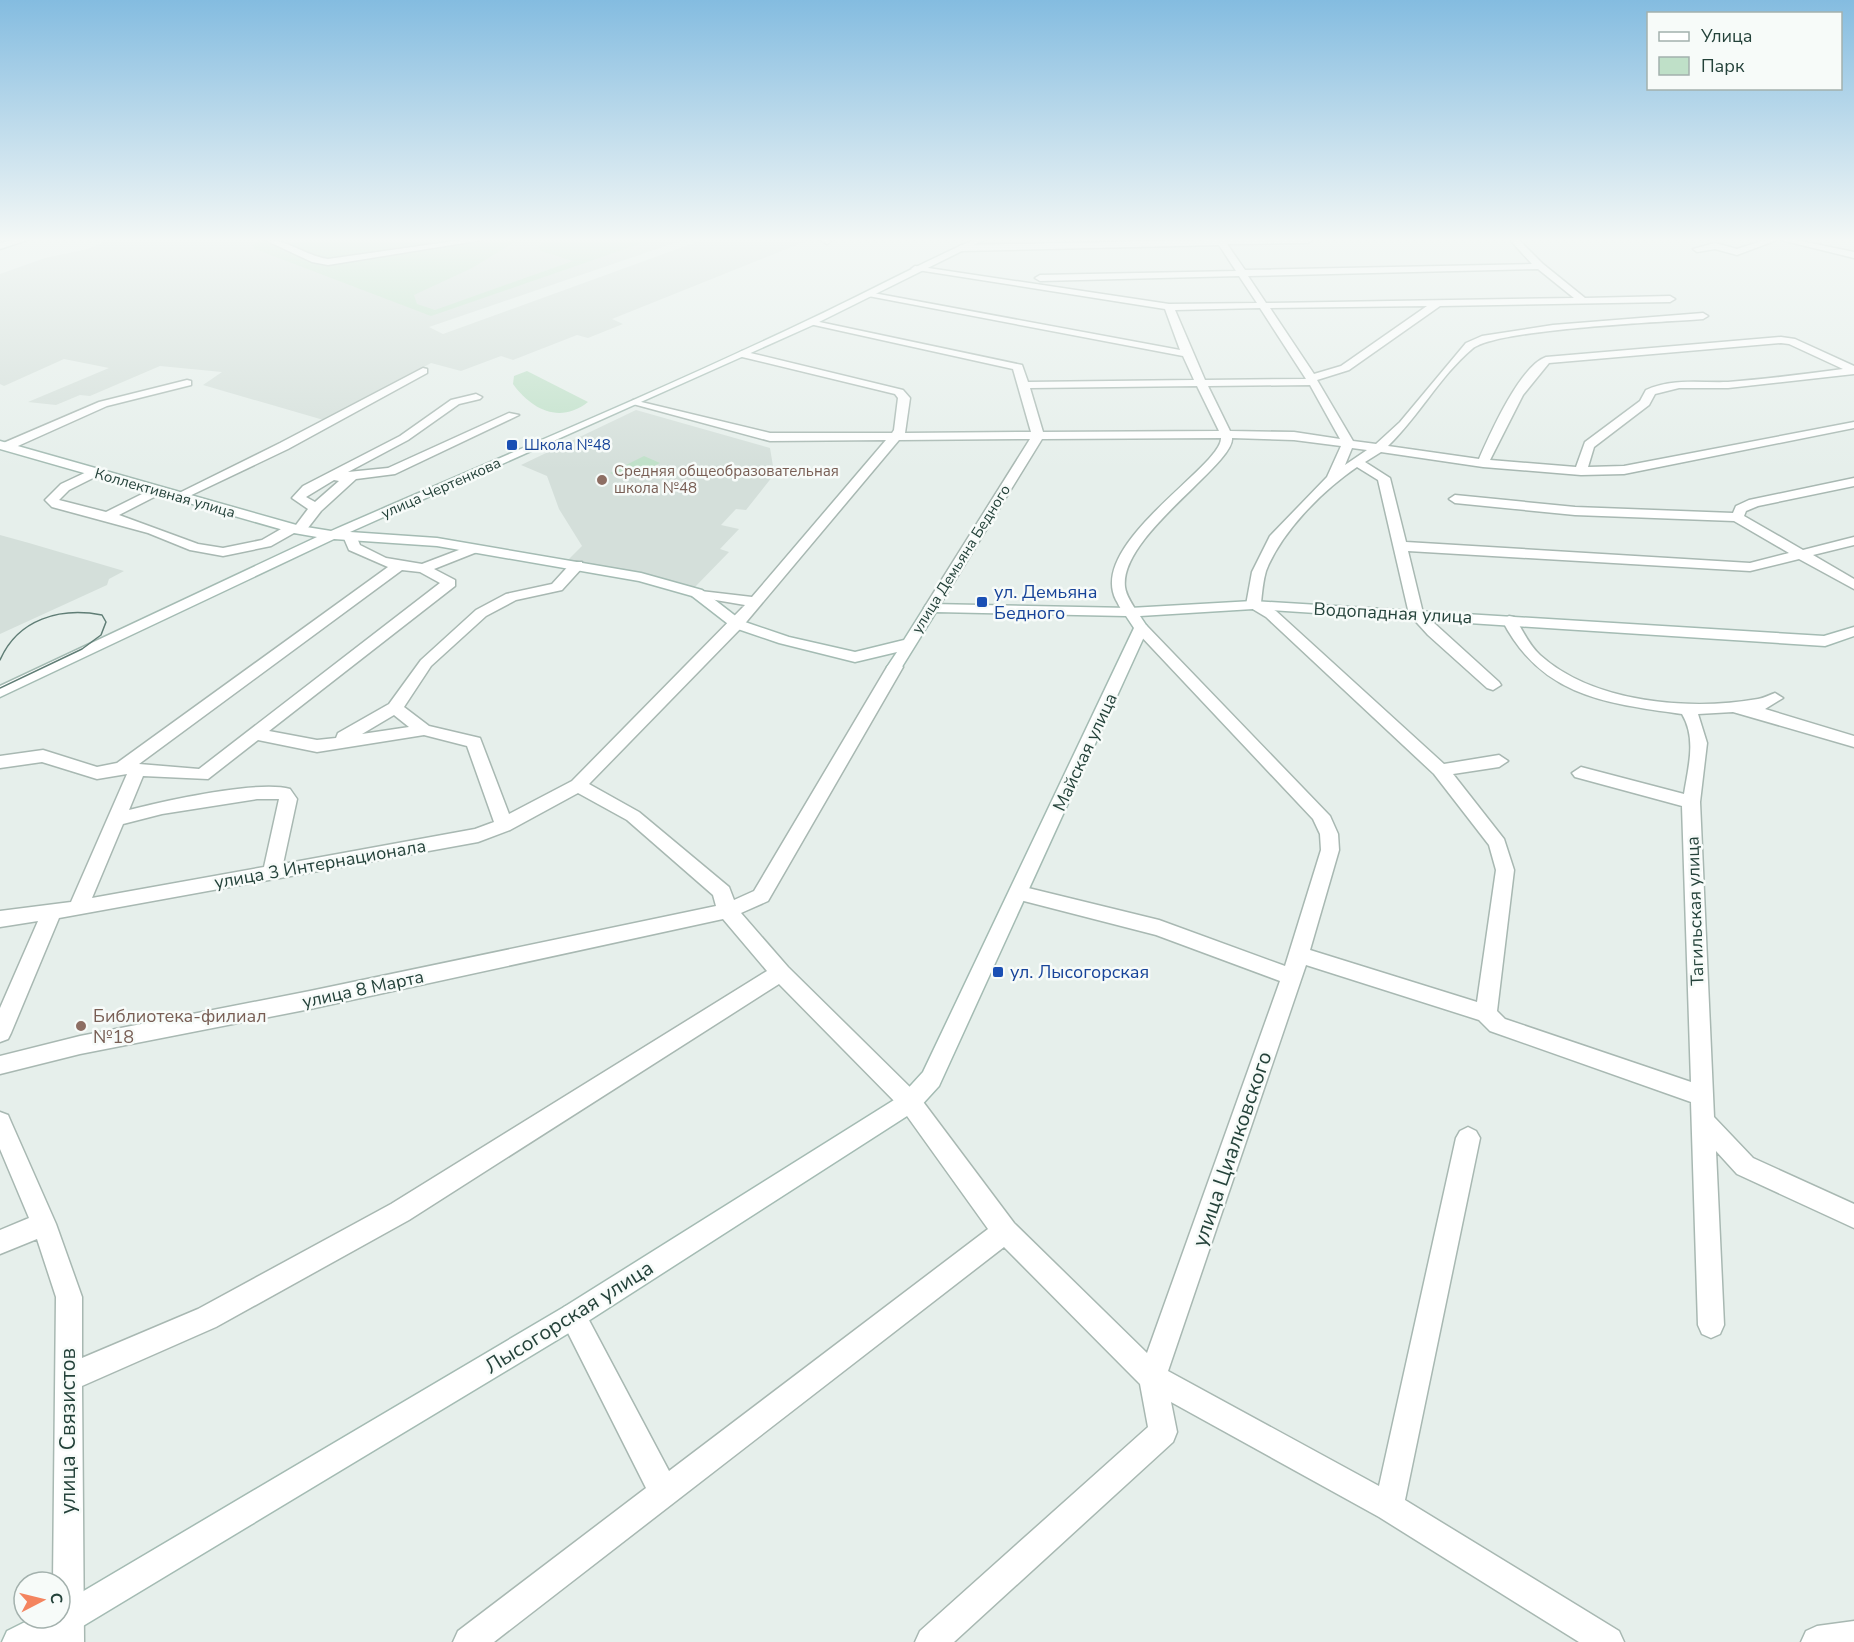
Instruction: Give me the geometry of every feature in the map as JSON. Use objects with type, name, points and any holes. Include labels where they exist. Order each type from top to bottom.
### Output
[{"type":"street","name":"улица Чертенкова","points":[[0,692],[332,535],[637,402],[823,317]]},
{"type":"street","points":[[985,317],[1187,354]]},
{"type":"street","points":[[1135,620],[1118,586],[1122,566],[1158,515],[1220,454],[1227,442],[1226,434],[1204,384],[1187,354],[1173,317]]},
{"type":"street","points":[[1271,317],[1312,380],[1348,443]]},
{"type":"street","points":[[1024,385],[1204,384],[1312,380],[1345,368],[1418,317]]},
{"type":"street","points":[[1606,317],[1617,324]]},
{"type":"street","points":[[1483,463],[1497,432],[1549,344],[1617,324],[1696,317]]},
{"type":"street","points":[[810,323],[1018,367],[1038,436]]},
{"type":"street","points":[[1486,1014],[1505,870],[1498,844],[1476,813],[1440,770],[1271,614],[1253,605],[1259,572],[1276,536],[1333,478],[1380,447],[1404,424],[1470,345],[1494,336],[1549,344],[1781,340],[1791,341],[1854,371]]},
{"type":"street","name":"улица 3 Интернационала","points":[[0,919],[78,908],[478,835],[504,825],[578,785],[737,624],[900,431],[904,398],[899,392],[742,354]]},
{"type":"street","points":[[177,497],[284,446],[423,371]]},
{"type":"street","points":[[1581,471],[1589,445],[1645,403],[1650,392],[1660,387],[1676,384],[1726,386],[1854,371]]},
{"type":"street","points":[[3,446],[103,404],[187,383]]},
{"type":"street","points":[[316,508],[298,498],[307,489],[404,438],[455,402],[476,397]]},
{"type":"street","points":[[637,402],[770,437],[892,438],[1226,434],[1294,436],[1483,463],[1581,471],[1624,470],[1854,425]]},
{"type":"street","points":[[328,478],[391,471],[513,415]]},
{"type":"street","name":"улица Демьяна Бедного","points":[[727,911],[760,896],[909,643],[1038,436]]},
{"type":"street","points":[[1333,478],[1348,443]]},
{"type":"street","name":"Коллективная улица","points":[[3,446],[296,529],[332,535],[437,542],[577,564],[641,577],[697,593]]},
{"type":"street","points":[[1357,462],[1384,478],[1416,614],[1493,685]]},
{"type":"street","points":[[93,473],[65,487],[51,500],[57,504],[108,516],[195,547],[223,552],[266,543],[296,529],[353,475]]},
{"type":"street","points":[[1737,517],[1741,509],[1754,502],[1854,482]]},
{"type":"street","points":[[108,516],[156,491]]},
{"type":"street","points":[[1455,499],[1575,511],[1737,517],[1854,585]]},
{"type":"street","points":[[0,762],[43,756],[97,773],[129,769],[202,775],[450,583],[423,568],[399,566],[381,561],[354,547],[350,536]]},
{"type":"street","points":[[1400,546],[1750,567],[1854,542]]},
{"type":"street","points":[[423,568],[472,549]]},
{"type":"street","points":[[339,743],[394,708],[426,663],[481,613],[511,597],[557,588],[577,564]]},
{"type":"street","points":[[78,908],[115,820],[129,769],[399,566]]},
{"type":"street","points":[[697,593],[756,602]]},
{"type":"street","points":[[697,593],[737,624],[784,640],[855,657],[867,656],[909,643]]},
{"type":"street","name":"Водопадная улица","points":[[931,608],[1135,620],[1253,605],[1826,641],[1854,631]]},
{"type":"street","name":"Майская улица","points":[[1020,893],[1135,620]]},
{"type":"street","name":"улица Циалковского","points":[[1135,620],[1321,816],[1329,834],[1330,850],[1292,977],[1152,1377]]},
{"type":"street","points":[[1509,620],[1534,658],[1582,687],[1648,704],[1687,710],[1764,704],[1775,698]]},
{"type":"street","points":[[1731,706],[1767,712],[1809,730],[1854,742]]},
{"type":"street","points":[[394,708],[424,730]]},
{"type":"street","name":"Тагильская улица","points":[[1687,710],[1695,720],[1700,742],[1691,802],[1711,1325]]},
{"type":"street","points":[[255,734],[317,746],[424,730],[474,742],[504,825]]},
{"type":"street","points":[[1440,770],[1499,761]]},
{"type":"street","points":[[1581,773],[1691,802]]},
{"type":"street","points":[[578,785],[633,816],[722,891],[727,911],[781,973],[910,1102],[1005,1231],[1152,1377],[1389,1507],[1608,1642]]},
{"type":"street","points":[[115,820],[162,808],[265,792],[284,793],[288,799],[287,809],[272,872]]},
{"type":"street","points":[[1020,893],[1159,928],[1292,977]]},
{"type":"street","name":"Лысогорская улица","points":[[72,1628],[573,1316],[910,1102],[932,1079],[1020,893]]},
{"type":"street","name":"улица 8 Марта","points":[[0,1065],[80,1045],[310,1000],[727,911]]},
{"type":"street","points":[[0,1033],[52,912]]},
{"type":"street","points":[[1298,954],[1486,1014],[1498,1025],[1702,1096]]},
{"type":"street","points":[[68,1377],[207,1318],[400,1212],[781,973]]},
{"type":"street","points":[[1703,1121],[1745,1166],[1854,1216]]},
{"type":"street","name":"улица Связистов","points":[[0,1122],[44,1224],[69,1297],[68,1570]]},
{"type":"street","points":[[1389,1507],[1468,1138]]},
{"type":"street","points":[[0,1242],[44,1224]]},
{"type":"street","points":[[469,1642],[1005,1231]]},
{"type":"street","points":[[573,1316],[664,1492]]},
{"type":"street","points":[[931,1642],[1163,1432],[1152,1377]]},
{"type":"street","name":"Лысогорская улица","points":[[18,1642],[68,1630]]},
{"type":"street","points":[[1817,1642],[1854,1637]]},
{"type":"shaded area","points":[[0,317],[459,317],[429,327],[443,334],[491,317],[618,317],[612,319],[623,324],[588,338],[577,335],[513,360],[501,356],[461,371],[431,363],[327,421],[203,385],[222,372],[160,366],[90,396],[80,395],[56,405],[28,402],[109,368],[64,359],[4,386],[0,384]]},
{"type":"shaded area","points":[[636,410],[770,448],[773,466],[780,467],[746,510],[736,509],[721,525],[739,529],[720,549],[729,552],[694,588],[566,562],[582,546],[559,509],[547,476],[521,465]]},
{"type":"shaded area","points":[[0,535],[124,571],[109,579],[107,585],[0,634]]},
{"type":"green space","points":[[527,371],[588,402],[578,409],[557,413],[538,407],[513,384],[514,376]]},
{"type":"green space","points":[[644,456],[660,463],[626,480],[610,473]]},
{"type":"tram line","points":[[0,660],[18,635],[42,619],[56,615],[86,613],[102,615],[106,622],[101,635],[82,649],[0,688]]},
{"type":"place","name":"Школа №48","points":[[512,445]]},
{"type":"place","name":"Средняя общеобразовательная школа №48","points":[[602,480]]},
{"type":"place","name":"ул. Демьяна Бедного","points":[[982,602]]},
{"type":"place","name":"ул. Лысогорская","points":[[998,972]]},
{"type":"place","name":"Библиотека-филиал №18","points":[[81,1026]]}]
